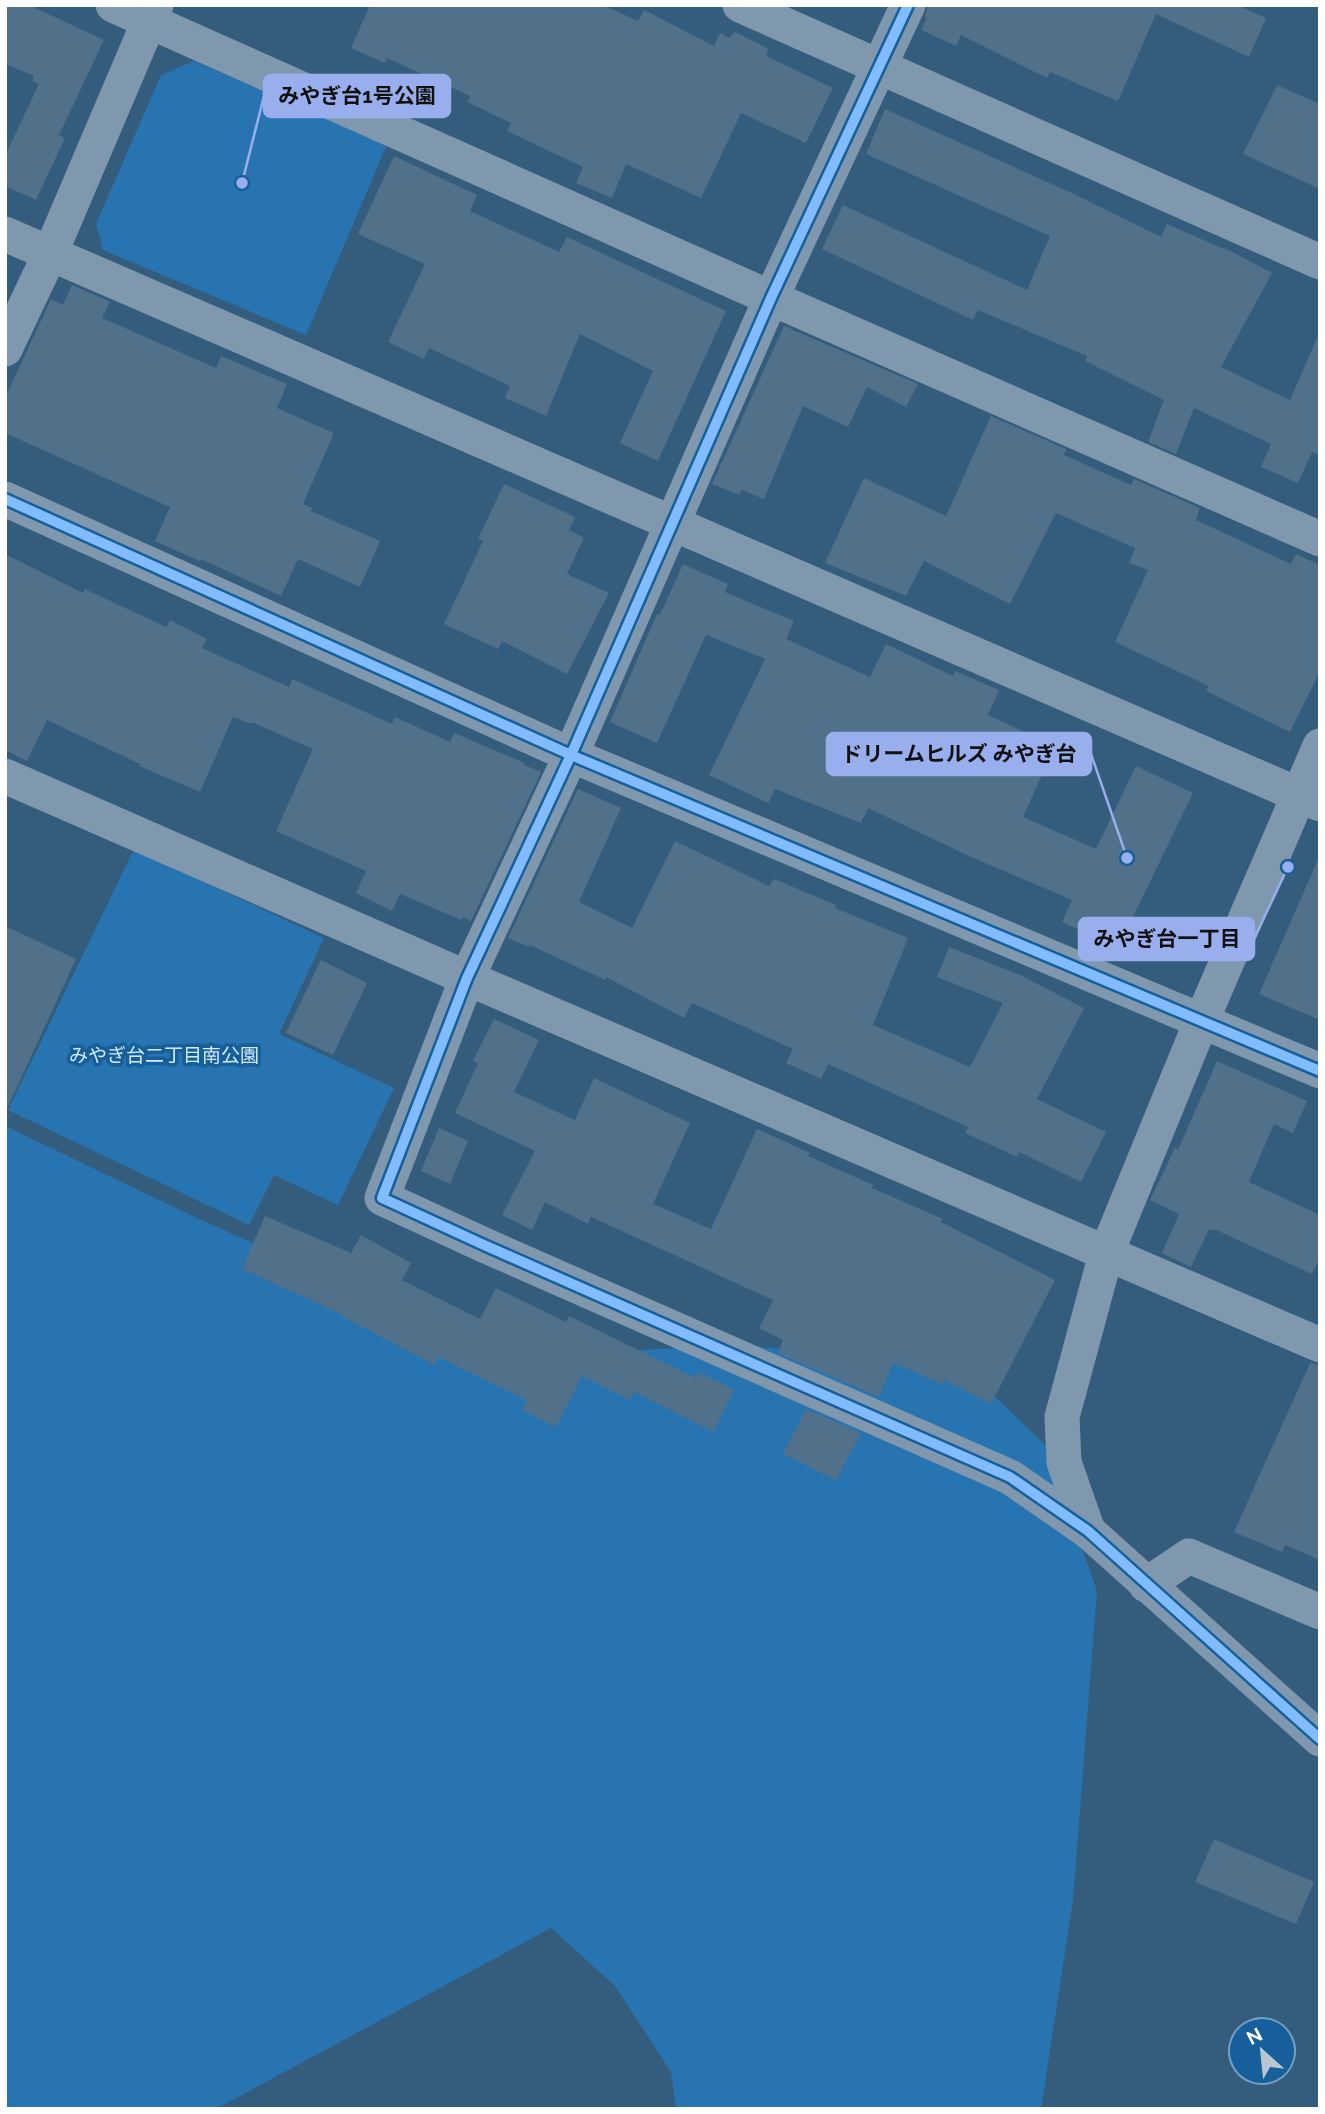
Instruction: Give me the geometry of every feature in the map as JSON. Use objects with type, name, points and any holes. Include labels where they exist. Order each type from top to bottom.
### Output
[{"type":"street","points":[[113,5],[152,13],[771,298],[1320,539]]},
{"type":"street","points":[[740,5],[1320,262]]},
{"type":"street","points":[[908,5],[771,298],[571,755],[467,978],[382,1198],[1010,1477],[1088,1531],[1320,1739]]},
{"type":"street","points":[[5,349],[50,254],[152,13]]},
{"type":"street","points":[[5,234],[1309,799]]},
{"type":"street","points":[[5,499],[571,755],[1320,1071]]},
{"type":"street","points":[[1088,1531],[1064,1462],[1062,1417],[1105,1254],[1201,1022],[1309,799],[1320,746]]},
{"type":"street","points":[[5,776],[1320,1345]]},
{"type":"street","points":[[1146,1585],[1189,1556],[1320,1612]]},
{"type":"green space","points":[[194,61],[388,142],[306,335],[103,250],[96,224],[161,75]]},
{"type":"green space","name":"みやぎ台二丁目南公園","points":[[134,849],[324,938],[279,1034],[394,1088],[338,1205],[274,1175],[249,1225],[8,1110]]},
{"type":"green space","points":[[5,1126],[199,1219],[509,1357],[732,1345],[909,1357],[977,1379],[1046,1446],[1097,1591],[1073,1900],[1041,2109],[676,2109],[671,2072],[615,1986],[551,1928],[216,2109],[5,2109]]},
{"type":"building","points":[[5,5],[29,5],[104,40],[59,135],[65,138],[36,200],[5,186],[5,156],[39,84],[32,81],[34,76],[5,64]]},
{"type":"building","points":[[370,5],[603,5],[638,21],[644,10],[714,46],[720,33],[729,38],[735,32],[769,49],[766,56],[833,88],[806,143],[741,113],[701,198],[626,164],[612,198],[576,183],[583,167],[507,131],[511,123],[467,102],[470,96],[387,58],[385,63],[351,48]]},
{"type":"building","points":[[928,5],[1237,5],[1266,18],[1249,57],[1156,14],[1118,101],[1050,72],[1047,78],[961,35],[956,46],[921,30],[927,18]]},
{"type":"building","points":[[1277,85],[1320,104],[1320,189],[1243,154]]},
{"type":"building","points":[[885,109],[1074,194],[1161,237],[1167,224],[1225,248],[1272,273],[1221,367],[1290,400],[1320,331],[1320,455],[1312,452],[1298,483],[1261,467],[1271,444],[1194,408],[1176,454],[1148,442],[1164,400],[1085,361],[1087,356],[978,310],[973,320],[822,249],[843,205],[1027,290],[1050,236],[866,154]]},
{"type":"building","points":[[394,156],[477,195],[470,211],[559,252],[567,237],[726,311],[658,461],[620,443],[653,371],[580,334],[546,416],[505,398],[510,386],[429,348],[424,359],[388,342],[425,264],[358,234]]},
{"type":"building","points":[[72,285],[110,302],[102,318],[216,368],[221,356],[287,384],[277,408],[334,433],[303,504],[312,508],[311,511],[380,541],[360,587],[298,559],[281,596],[201,559],[200,561],[155,541],[170,507],[5,433],[5,398],[51,299],[63,305]]},
{"type":"building","points":[[784,326],[918,384],[906,407],[867,387],[848,427],[803,406],[764,499],[742,490],[739,495],[712,484]]},
{"type":"building","points":[[991,416],[1066,449],[1064,455],[1131,485],[1134,479],[1200,508],[1196,520],[1291,564],[1296,554],[1320,565],[1320,671],[1290,732],[1206,691],[1209,686],[1115,642],[1148,570],[1129,563],[1135,548],[1056,513],[1010,604],[924,561],[906,596],[825,563],[864,478],[946,516]]},
{"type":"building","points":[[504,484],[575,517],[569,530],[584,538],[567,574],[609,593],[567,674],[502,641],[498,649],[444,624],[483,541],[478,539]]},
{"type":"building","points":[[5,554],[83,593],[85,589],[166,627],[170,620],[207,639],[202,648],[289,687],[292,679],[392,724],[395,717],[450,742],[454,733],[541,772],[471,921],[463,917],[462,920],[400,894],[392,911],[356,893],[366,871],[276,831],[313,749],[252,722],[251,724],[233,717],[200,792],[139,766],[140,764],[47,720],[27,761],[5,750]]},
{"type":"building","points":[[683,564],[728,584],[725,592],[794,621],[786,639],[870,677],[886,644],[953,676],[955,671],[999,690],[988,715],[1055,746],[1023,817],[1096,849],[1136,766],[1193,793],[1118,948],[1062,922],[1072,900],[969,856],[868,808],[861,823],[775,789],[768,803],[709,775],[765,659],[706,635],[657,743],[610,722],[657,614],[660,615]]},
{"type":"building","points":[[578,789],[621,808],[579,902],[632,928],[675,841],[769,886],[774,879],[908,938],[873,1025],[970,1067],[1003,1003],[937,977],[949,947],[1020,975],[1084,1008],[1037,1099],[1106,1132],[1081,1182],[1019,1152],[1017,1157],[965,1133],[968,1127],[828,1064],[821,1079],[786,1063],[793,1049],[692,1003],[684,1018],[606,977],[605,980],[530,945],[529,947],[508,938]]},
{"type":"building","points":[[1320,855],[1320,1020],[1259,994]]},
{"type":"building","points":[[5,926],[76,959],[5,1113]]},
{"type":"building","points":[[321,960],[367,983],[333,1055],[286,1033]]},
{"type":"building","points":[[494,1019],[539,1040],[514,1092],[575,1120],[594,1078],[690,1123],[653,1204],[711,1229],[757,1129],[810,1153],[808,1156],[873,1185],[872,1188],[943,1219],[941,1222],[1055,1280],[991,1404],[944,1380],[943,1384],[893,1363],[879,1397],[778,1353],[783,1340],[759,1328],[773,1300],[591,1217],[588,1224],[545,1202],[532,1230],[502,1215],[535,1151],[455,1113],[478,1063],[473,1061]]},
{"type":"building","points":[[1217,1061],[1307,1101],[1293,1133],[1274,1124],[1249,1182],[1320,1215],[1320,1257],[1312,1274],[1214,1229],[1209,1229],[1191,1267],[1162,1253],[1179,1214],[1150,1200],[1175,1148],[1178,1150]]},
{"type":"building","points":[[439,1128],[468,1141],[450,1184],[421,1171]]},
{"type":"building","points":[[265,1216],[351,1253],[361,1235],[411,1263],[402,1280],[480,1319],[496,1288],[566,1322],[569,1316],[695,1378],[698,1372],[734,1390],[713,1432],[634,1392],[630,1400],[582,1376],[556,1427],[522,1410],[527,1400],[438,1357],[434,1365],[320,1304],[242,1269]]},
{"type":"building","points":[[1310,1363],[1320,1365],[1320,1560],[1285,1545],[1282,1552],[1234,1532]]},
{"type":"building","points":[[806,1409],[861,1433],[836,1480],[783,1454]]},
{"type":"building","points":[[1214,1839],[1314,1882],[1296,1924],[1195,1882]]},
{"type":"cycle path","points":[[908,5],[771,298],[571,755],[467,978],[382,1198],[1010,1477],[1088,1531],[1320,1739]]},
{"type":"cycle path","points":[[5,499],[571,755],[1320,1071]]},
{"type":"place","name":"みやぎ台1号公園","points":[[242,183]]},
{"type":"place","name":"ドリームヒルズ みやぎ台","points":[[1127,858]]},
{"type":"place","name":"みやぎ台一丁目","points":[[1288,867]]}]
